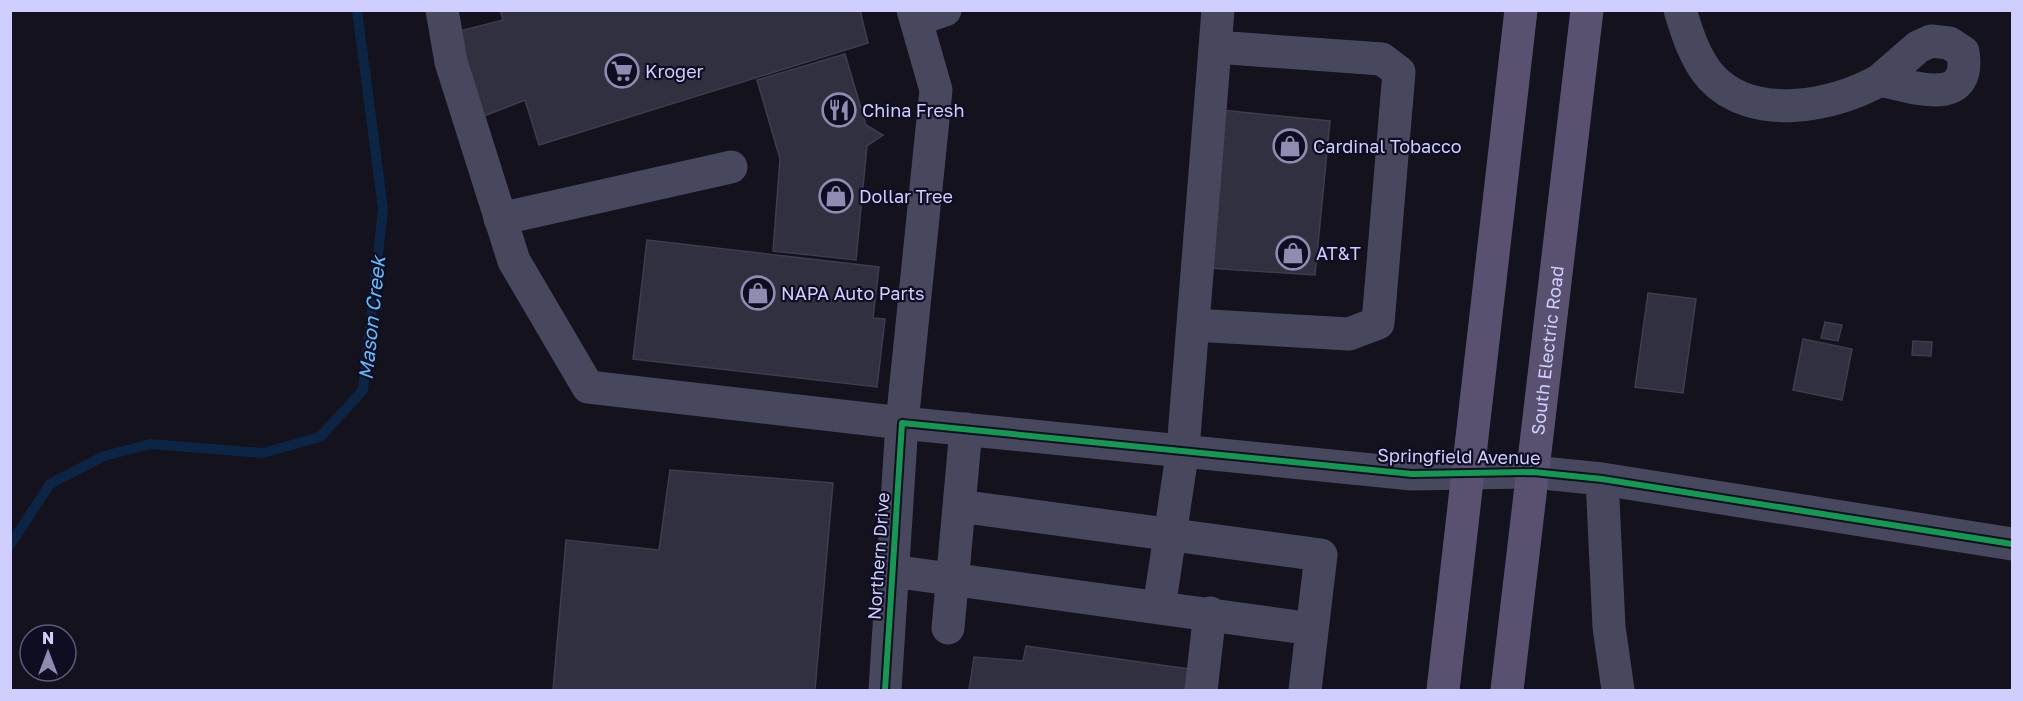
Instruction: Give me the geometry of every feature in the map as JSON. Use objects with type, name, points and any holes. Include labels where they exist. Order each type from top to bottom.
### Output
[{"type":"main road","points":[[1443,690],[1521,10]]},
{"type":"main road","name":"South Electric Road","points":[[1507,690],[1587,10]]},
{"type":"street","points":[[442,10],[451,62],[500,219],[731,167]]},
{"type":"street","points":[[1159,608],[1183,449],[1218,10]]},
{"type":"street","points":[[1680,10],[1692,46],[1711,77],[1731,93],[1751,102],[1793,105],[1831,100],[1880,80]]},
{"type":"street","name":"Northern Drive","points":[[885,690],[902,423],[936,90],[925,14]]},
{"type":"street","points":[[1193,325],[1349,334],[1378,323],[1399,72],[1382,58],[1215,47]]},
{"type":"street","name":"Springfield Avenue","points":[[500,219],[514,261],[588,387],[902,423],[1183,449],[1412,474],[1533,472],[1602,479],[2013,544]]},
{"type":"street","points":[[948,628],[966,429]]},
{"type":"street","points":[[1602,479],[1609,627],[1617,690]]},
{"type":"street","points":[[959,506],[1322,555],[1305,690]]},
{"type":"street","points":[[892,571],[1210,613],[1312,629]]},
{"type":"street","points":[[1201,690],[1210,613]]},
{"type":"building","name":"Kroger","points":[[500,10],[860,10],[868,43],[539,145],[525,100],[484,116],[456,32],[503,20]]},
{"type":"building","points":[[845,54],[866,125],[883,135],[867,146],[856,260],[773,251],[780,159],[757,80]]},
{"type":"building","points":[[1221,110],[1330,121],[1315,275],[1208,268]]},
{"type":"building","name":"NAPA Auto Parts","points":[[647,240],[879,267],[873,318],[885,319],[877,387],[633,359]]},
{"type":"building","points":[[1648,293],[1696,299],[1683,393],[1635,387]]},
{"type":"building","points":[[1825,322],[1842,325],[1838,341],[1821,338]]},
{"type":"building","points":[[1803,339],[1852,349],[1842,400],[1793,390]]},
{"type":"building","points":[[1913,341],[1932,342],[1931,356],[1912,355]]},
{"type":"building","points":[[670,470],[833,483],[815,690],[553,690],[566,540],[659,550]]},
{"type":"building","points":[[1026,646],[1189,669],[1186,690],[969,690],[974,657],[1023,661]]},
{"type":"waterway","name":"Mason Creek","points":[[10,545],[50,484],[104,456],[150,444],[263,453],[320,437],[363,390],[383,209],[357,10]]},
{"type":"cycle path","points":[[885,690],[902,423],[1412,474],[1533,472],[1602,479],[2012,544]]},
{"type":"place","name":"Kroger","points":[[622,71]]},
{"type":"place","name":"China Fresh","points":[[839,110]]},
{"type":"place","name":"Cardinal Tobacco","points":[[1290,146]]},
{"type":"place","name":"Dollar Tree","points":[[836,196]]},
{"type":"place","name":"AT&T","points":[[1293,253]]},
{"type":"place","name":"NAPA Auto Parts","points":[[758,293]]}]
